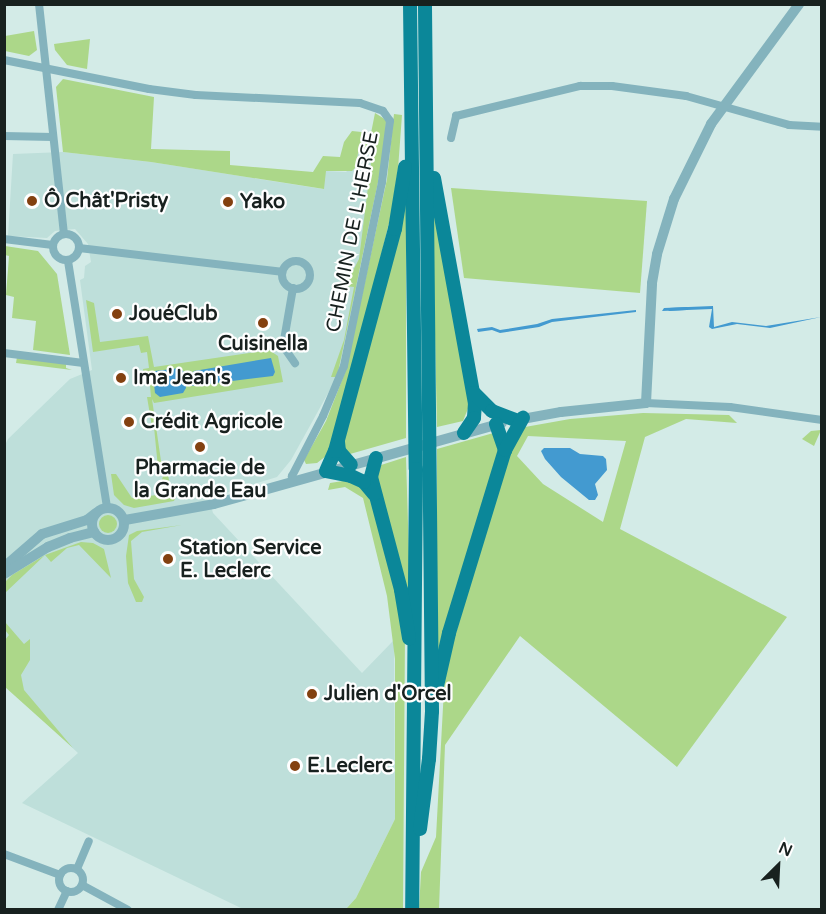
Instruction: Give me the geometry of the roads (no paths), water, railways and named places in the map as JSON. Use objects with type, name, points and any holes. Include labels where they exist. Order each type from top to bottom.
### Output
[{"type":"main road","points":[[410,4],[415,427],[423,467],[432,711],[428,777],[414,861]]},
{"type":"main road","points":[[412,909],[415,672],[423,467],[429,423],[425,4]]},
{"type":"main road","points":[[374,494],[364,482],[326,471],[338,442],[395,229],[405,171],[405,131],[412,112]]},
{"type":"main road","points":[[426,117],[435,188],[473,392],[474,418],[464,433]]},
{"type":"main road","points":[[432,711],[448,633],[505,450],[520,419],[492,411],[480,402],[473,392]]},
{"type":"main road","points":[[496,424],[505,450]]},
{"type":"main road","points":[[338,442],[339,451],[351,465]]},
{"type":"main road","points":[[376,458],[371,477],[374,494],[401,590],[415,672]]},
{"type":"street","points":[[39,4],[64,234]]},
{"type":"street","points":[[646,403],[649,320],[657,254],[685,173],[697,147],[724,106],[799,4]]},
{"type":"street","name":"CHEMIN DE L'HERSE","points":[[4,60],[149,90],[196,95],[360,103],[383,111],[390,121],[382,182],[344,366],[323,416],[292,476],[292,482]]},
{"type":"street","points":[[451,138],[456,116],[580,86],[612,86],[675,94],[789,125],[822,128]]},
{"type":"street","points":[[4,136],[53,137]]},
{"type":"street","points":[[64,234],[75,238],[79,248],[76,256],[68,261],[56,257],[53,245],[57,238],[64,234]]},
{"type":"street","points":[[4,239],[53,245]]},
{"type":"street","points":[[79,248],[282,273]]},
{"type":"street","points":[[68,261],[107,507]]},
{"type":"street","points":[[293,261],[301,262],[308,267],[310,276],[306,285],[293,288],[283,281],[282,273],[286,265],[293,261]]},
{"type":"street","points":[[293,288],[283,346],[296,363]]},
{"type":"street","points":[[4,353],[83,363]]},
{"type":"street","points":[[125,520],[214,504],[496,424],[591,408],[646,403],[709,405],[822,420]]},
{"type":"street","points":[[4,567],[20,550],[42,534],[87,520],[96,513],[107,507],[120,512],[125,520],[124,530],[113,539],[103,539],[94,532],[92,525],[96,513]]},
{"type":"street","points":[[4,574],[48,547],[94,532]]},
{"type":"street","points":[[77,869],[89,842]]},
{"type":"street","points":[[4,854],[60,875]]},
{"type":"street","points":[[65,869],[77,869],[83,878],[82,885],[77,890],[67,891],[61,886],[60,875],[65,869]]},
{"type":"street","points":[[82,885],[128,909]]},
{"type":"street","points":[[58,909],[67,891]]},
{"type":"water","points":[[713,306],[714,327],[732,322],[766,326],[821,317],[770,328],[737,324],[712,329],[709,327],[712,309],[662,311],[664,308]]},
{"type":"water","points":[[636,310],[636,312],[552,322],[539,327],[500,333],[492,330],[478,332],[477,329],[492,327],[500,330],[552,319]]},
{"type":"water","points":[[271,358],[275,372],[273,376],[192,386],[191,374],[194,371]]},
{"type":"water","points":[[180,368],[184,372],[186,388],[183,393],[160,397],[155,393],[153,375],[155,371]]},
{"type":"water","points":[[544,448],[570,448],[580,454],[603,456],[606,459],[607,470],[595,484],[598,495],[595,500],[589,500],[561,477],[545,459],[541,451]]},
{"type":"waterway","points":[[669,309],[686,308]]},
{"type":"place","name":"Ô Chât'Pristy","points":[[32,201]]},
{"type":"place","name":"Yako","points":[[228,202]]},
{"type":"place","name":"JouéClub","points":[[117,314]]},
{"type":"place","name":"Cuisinella","points":[[263,323]]},
{"type":"place","name":"Ima'Jean's","points":[[121,378]]},
{"type":"place","name":"Crédit Agricole","points":[[129,422]]},
{"type":"place","name":"Pharmacie de la Grande Eau","points":[[200,447]]},
{"type":"place","name":"Station Service E. Leclerc","points":[[168,559]]},
{"type":"place","name":"Julien d'Orcel","points":[[312,694]]},
{"type":"place","name":"E.Leclerc","points":[[295,766]]}]
